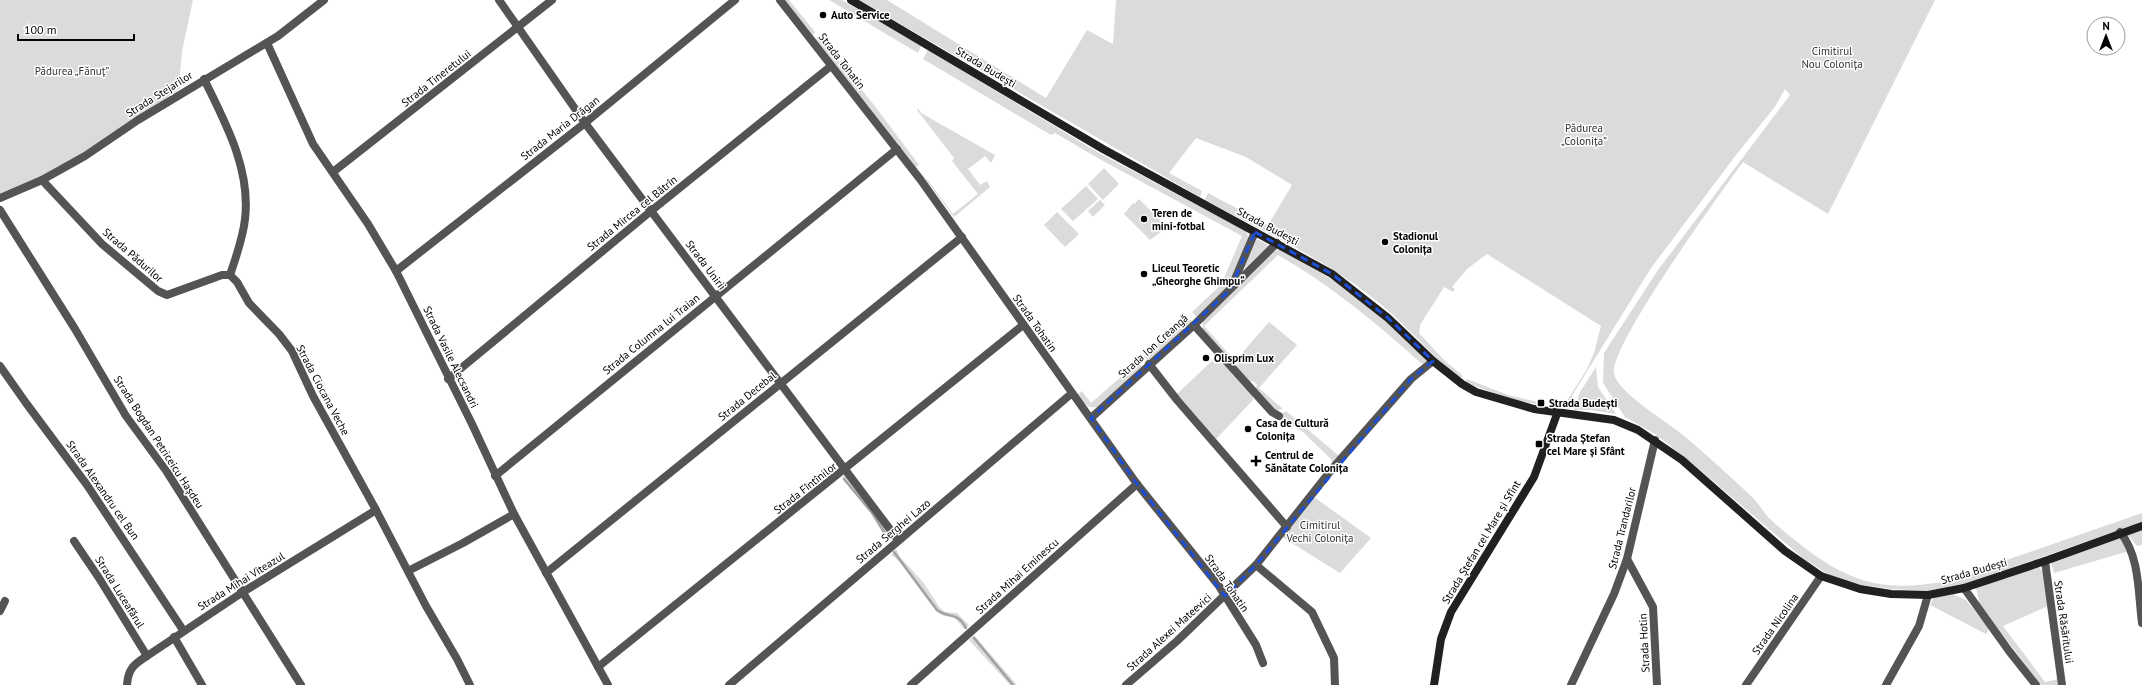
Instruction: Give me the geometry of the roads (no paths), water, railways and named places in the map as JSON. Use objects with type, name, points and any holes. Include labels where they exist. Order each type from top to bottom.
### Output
[{"type":"street","name":"Strada Stejarilor","points":[[0,198],[42,180],[84,156],[204,79],[278,36],[324,0]]},
{"type":"street","name":"Strada Unirii","points":[[499,0],[585,123],[898,540]]},
{"type":"street","name":"Strada Tineretului","points":[[333,172],[552,0]]},
{"type":"street","name":"Strada Maria Drăgan","points":[[396,270],[585,123],[735,0]]},
{"type":"street","name":"Strada Tohatin","points":[[780,0],[897,149],[962,237],[1071,394],[1137,484],[1225,596],[1256,645],[1263,663]]},
{"type":"street","name":"Strada Budești","points":[[851,0],[1103,149],[1277,243],[1348,285],[1388,318],[1448,375],[1476,392],[1506,402],[1557,414],[1614,420],[1638,430],[1655,440],[1682,460],[1785,551],[1822,576],[1860,589],[1891,594],[1928,595],[1964,588],[2045,561],[2120,532],[2142,526]]},
{"type":"street","name":"Strada Vasile Alecsandri","points":[[267,42],[313,144],[333,172],[396,270],[448,379],[472,424],[514,514],[608,685]]},
{"type":"street","name":"Strada Mircea cel Bătrîn","points":[[448,379],[651,211],[831,66]]},
{"type":"street","points":[[204,79],[233,142],[243,178],[247,204],[245,220],[230,275]]},
{"type":"street","name":"Strada Columna lui Traian","points":[[495,476],[897,149]]},
{"type":"street","name":"Strada Pădurilor","points":[[42,180],[102,244],[158,292],[167,295],[222,275],[230,275]]},
{"type":"street","name":"Strada Bogdan Petriceicu Hașdeu","points":[[0,210],[76,329],[126,416],[167,472],[301,685]]},
{"type":"street","name":"Strada Ion Creangă","points":[[1230,290],[1255,232]]},
{"type":"street","name":"Strada Decebal","points":[[546,573],[962,237]]},
{"type":"street","name":"Strada Ion Creangă","points":[[1090,418],[1194,324],[1277,243]]},
{"type":"street","name":"Strada Ciocana Veche","points":[[230,275],[237,282],[249,302],[279,334],[292,351],[313,396],[376,510],[408,572],[457,658],[470,685]]},
{"type":"street","points":[[1194,324],[1272,412],[1279,416]]},
{"type":"street","name":"Strada Fîntînilor","points":[[598,667],[845,471],[1023,325]]},
{"type":"street","name":"Strada Alexei Mateevici","points":[[1126,685],[1225,596],[1256,564],[1332,469],[1411,378],[1433,361]]},
{"type":"street","points":[[1149,364],[1177,400],[1287,527]]},
{"type":"street","name":"Strada Alexandru cel Bun","points":[[0,366],[26,404],[87,485],[183,630]]},
{"type":"street","name":"Strada Serghei Lazo","points":[[729,685],[1071,394]]},
{"type":"street","name":"Strada Ștefan cel Mare și Sfînt","points":[[1434,685],[1440,645],[1451,612],[1534,476],[1557,414]]},
{"type":"street","name":"Strada Trandarilor","points":[[1571,685],[1614,594],[1627,559],[1655,440]]},
{"type":"street","name":"Strada Mihai Eminescu","points":[[911,685],[1137,484]]},
{"type":"street","name":"Strada Mihai Viteazul","points":[[127,682],[132,666],[174,636],[376,510]]},
{"type":"street","points":[[408,572],[514,514]]},
{"type":"street","points":[[2120,532],[2128,542],[2133,553],[2142,623]]},
{"type":"street","name":"Strada Luceafărul","points":[[74,541],[99,578],[147,656]]},
{"type":"street","name":"Strada Hotin","points":[[1627,559],[1644,587],[1654,611],[1657,685]]},
{"type":"street","name":"Strada Răsăritului","points":[[2045,561],[2062,685]]},
{"type":"street","points":[[1256,564],[1312,612],[1334,658],[1335,685]]},
{"type":"street","name":"Strada Nicolina","points":[[1746,685],[1822,576]]},
{"type":"street","points":[[1964,588],[2009,651],[2036,685]]},
{"type":"street","points":[[1886,685],[1919,626],[1928,595]]},
{"type":"street","points":[[0,611],[5,601]]},
{"type":"street","points":[[174,636],[202,685]]},
{"type":"waterway","points":[[844,479],[873,514],[889,540]]},
{"type":"waterway","points":[[894,552],[937,610],[941,613],[956,617],[966,628]]},
{"type":"waterway","points":[[974,638],[1013,685]]},
{"type":"place","name":"Auto Service","points":[[823,15]]},
{"type":"place","name":"Teren de mini-fotbal","points":[[1144,219]]},
{"type":"place","name":"Stadionul Colonița","points":[[1385,242]]},
{"type":"place","name":"Liceul Teoretic „Gheorghe Ghimpu“","points":[[1144,274]]},
{"type":"place","name":"Olisprim Lux","points":[[1206,358]]},
{"type":"place","name":"Strada Budești","points":[[1541,403]]},
{"type":"place","name":"Casa de Cultură Colonița","points":[[1248,429]]},
{"type":"place","name":"Strada Ștefan cel Mare și Sfânt","points":[[1539,444]]},
{"type":"place","name":"Centrul de Sănătate Colonița","points":[[1256,461]]},
{"type":"park label","name":"Cimitirul Nou Colonița","points":[[1832,57]]},
{"type":"park label","name":"Pădurea „Fănuț”","points":[[72,71]]},
{"type":"park label","name":"Pădurea „Colonița”","points":[[1584,134]]},
{"type":"park label","name":"Cimitirul Vechi Colonița","points":[[1320,531]]}]
